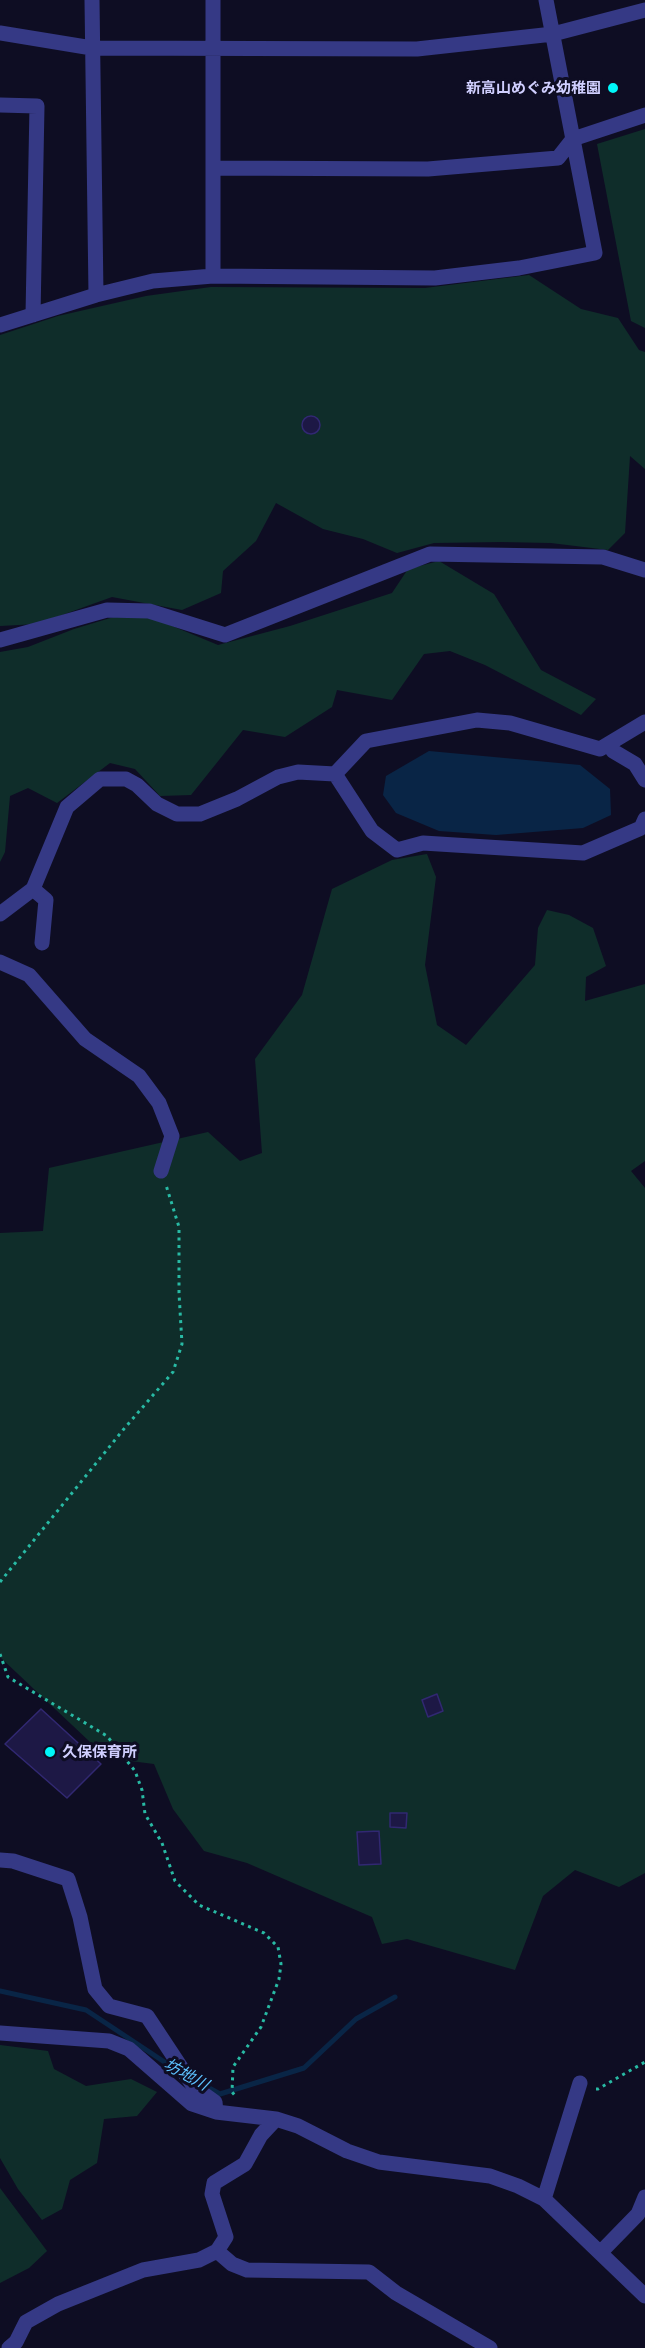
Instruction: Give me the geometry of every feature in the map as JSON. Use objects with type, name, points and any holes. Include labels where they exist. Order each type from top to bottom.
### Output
[{"type":"street","points":[[92,0],[96,295]]},
{"type":"street","points":[[213,0],[213,276]]},
{"type":"street","points":[[0,325],[96,295],[153,281],[213,276],[435,278],[519,268],[595,253],[546,0]]},
{"type":"street","points":[[0,33],[92,48],[417,49],[553,34],[645,10]]},
{"type":"street","points":[[0,105],[37,106],[33,315]]},
{"type":"street","points":[[213,168],[428,169],[558,158],[573,139],[645,115]]},
{"type":"street","points":[[0,640],[107,610],[149,611],[225,635],[430,554],[603,557],[645,570]]},
{"type":"street","points":[[0,915],[33,889],[67,807],[100,779],[126,779],[137,785],[157,804],[177,814],[200,814],[237,799],[278,777],[298,772],[334,774],[366,741],[477,720],[510,723],[600,749],[645,722]]},
{"type":"street","points":[[608,744],[613,751],[635,764],[645,780]]},
{"type":"street","points":[[334,774],[372,831],[397,850],[423,843],[583,854],[644,825]]},
{"type":"street","points":[[33,889],[46,900],[42,943]]},
{"type":"street","points":[[0,962],[29,975],[85,1039],[139,1076],[159,1103],[171,1136],[161,1171]]},
{"type":"street","points":[[0,1860],[14,1861],[68,1879],[80,1917],[95,1989],[110,2007],[147,2016],[194,2087],[215,2102],[216,2112]]},
{"type":"street","points":[[0,2033],[109,2041],[129,2049],[192,2104],[216,2112],[276,2119],[298,2126],[347,2151],[379,2162],[490,2176],[518,2186],[544,2199],[645,2296]]},
{"type":"street","points":[[544,2199],[580,2083]]},
{"type":"street","points":[[9,2348],[16,2342],[26,2322],[58,2304],[143,2270],[199,2260],[217,2251],[225,2237],[212,2194],[214,2182],[245,2164],[261,2135],[276,2119]]},
{"type":"street","points":[[600,2253],[639,2214],[645,2197]]},
{"type":"street","points":[[217,2251],[232,2264],[247,2270],[369,2272],[396,2293],[490,2348]]},
{"type":"path","points":[[0,1582],[173,1372],[182,1344],[179,1227],[161,1171]]},
{"type":"path","points":[[0,1654],[8,1677],[107,1736],[135,1771],[142,1790],[145,1814],[162,1843],[175,1881],[199,1905],[264,1934],[278,1947],[281,1964],[279,1979],[265,2018],[233,2067],[232,2092],[247,2115]]},
{"type":"path","points":[[580,2083],[598,2089],[645,2062]]},
{"type":"green space","points":[[645,129],[645,328],[631,321],[597,144]]},
{"type":"green space","points":[[529,275],[581,309],[618,318],[639,350],[645,352],[645,469],[630,456],[625,533],[608,550],[551,543],[501,542],[434,543],[397,553],[363,539],[323,529],[276,503],[256,541],[223,571],[221,593],[182,610],[112,597],[37,624],[0,626],[0,335],[58,316],[146,296],[211,287],[425,288]]},
{"type":"green space","points":[[439,561],[494,594],[541,670],[596,699],[581,715],[485,665],[450,651],[424,654],[392,700],[337,690],[332,707],[285,737],[243,730],[191,795],[160,796],[135,769],[110,763],[57,803],[28,788],[10,796],[5,852],[0,862],[0,652],[28,647],[74,629],[117,616],[153,618],[218,645],[290,626],[392,593],[408,569]]},
{"type":"green space","points":[[427,854],[436,877],[425,965],[437,1025],[466,1045],[535,965],[538,928],[547,910],[569,915],[593,928],[606,966],[586,977],[585,1001],[645,984],[645,1161],[631,1171],[645,1188],[645,1873],[619,1887],[575,1870],[543,1896],[515,1970],[407,1939],[382,1944],[372,1917],[247,1863],[204,1851],[173,1809],[154,1764],[107,1758],[0,1657],[0,1233],[43,1231],[49,1168],[208,1132],[240,1161],[262,1153],[255,1059],[302,995],[332,889],[392,860]]},
{"type":"green space","points":[[0,2045],[48,2051],[54,2069],[86,2086],[131,2079],[157,2092],[137,2116],[104,2119],[97,2163],[70,2180],[62,2209],[42,2220],[18,2189],[0,2158]]},
{"type":"green space","points":[[0,2188],[47,2251],[29,2268],[0,2283]]},
{"type":"water","points":[[429,751],[580,765],[610,789],[611,815],[583,828],[496,835],[439,831],[396,813],[383,795],[386,776]]},
{"type":"building","points":[[307,416],[315,416],[320,421],[318,432],[307,434],[302,429],[302,421]]},
{"type":"building","points":[[437,1694],[443,1711],[428,1717],[422,1700]]},
{"type":"building","points":[[41,1709],[101,1764],[67,1798],[5,1744]]},
{"type":"building","points":[[390,1813],[407,1813],[406,1828],[390,1827]]},
{"type":"building","points":[[379,1831],[381,1864],[359,1865],[357,1832]]},
{"type":"waterway","name":"坊地川","points":[[0,1991],[86,2010],[178,2071]]},
{"type":"waterway","name":"坊地川","points":[[200,2083],[220,2094],[304,2068],[356,2019],[395,1997]]},
{"type":"place","name":"新高山めぐみ幼稚園","points":[[613,88]]},
{"type":"place","name":"久保保育所","points":[[50,1752]]}]
